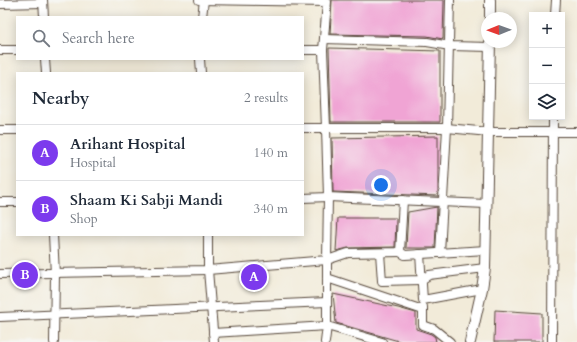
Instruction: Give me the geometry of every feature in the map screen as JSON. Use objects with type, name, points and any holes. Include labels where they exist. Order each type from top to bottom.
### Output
[{"type":"street","points":[[202,16],[202,0],[327,1],[324,39],[328,197],[327,326],[325,342]]},
{"type":"street","points":[[440,253],[448,128],[450,0]]},
{"type":"street","points":[[490,0],[490,12]]},
{"type":"street","points":[[555,12],[556,0]]},
{"type":"street","points":[[0,4],[43,2],[44,16]]},
{"type":"street","points":[[324,39],[427,42],[450,46],[481,44]]},
{"type":"street","points":[[470,342],[482,289],[485,268],[490,48]]},
{"type":"street","points":[[0,50],[16,50]]},
{"type":"street","points":[[304,50],[324,50]]},
{"type":"street","points":[[45,60],[46,72]]},
{"type":"street","points":[[200,60],[201,72]]},
{"type":"street","points":[[552,342],[553,120]]},
{"type":"street","points":[[304,128],[448,128],[488,132],[577,132]]},
{"type":"street","points":[[0,130],[16,130]]},
{"type":"street","points":[[304,198],[328,197],[486,204]]},
{"type":"street","points":[[400,252],[403,200]]},
{"type":"street","points":[[0,202],[16,202]]},
{"type":"street","points":[[53,236],[55,274],[54,342]]},
{"type":"street","points":[[208,236],[208,270],[214,342]]},
{"type":"street","points":[[0,274],[208,270],[327,260],[348,253],[400,252],[405,255],[486,250]]},
{"type":"street","points":[[380,253],[382,281],[421,280],[429,275],[485,268]]},
{"type":"street","points":[[420,254],[423,325],[434,328],[450,342]]},
{"type":"street","points":[[327,278],[423,310]]},
{"type":"street","points":[[423,300],[482,289]]},
{"type":"street","points":[[0,317],[327,302]]},
{"type":"street","points":[[213,333],[327,326],[382,342]]},
{"type":"building","points":[[332,0],[444,0],[443,39],[427,36],[330,34]]},
{"type":"building","points":[[329,48],[440,51],[440,122],[331,122]]},
{"type":"building","points":[[438,136],[438,196],[333,192],[332,138]]},
{"type":"building","points":[[437,207],[435,248],[406,248],[408,212]]},
{"type":"building","points":[[338,218],[396,218],[395,247],[348,248],[336,251]]},
{"type":"building","points":[[261,271],[261,284],[249,284],[249,272]]},
{"type":"building","points":[[333,294],[416,313],[416,329],[431,334],[435,337],[436,342],[402,342],[336,323]]},
{"type":"building","points":[[495,310],[542,313],[542,342],[494,342]]},
{"type":"place","name":"Shaam Ki Sabji Mandi","points":[[25,275]]},
{"type":"place","name":"Arihant Hospital","points":[[254,277]]}]
